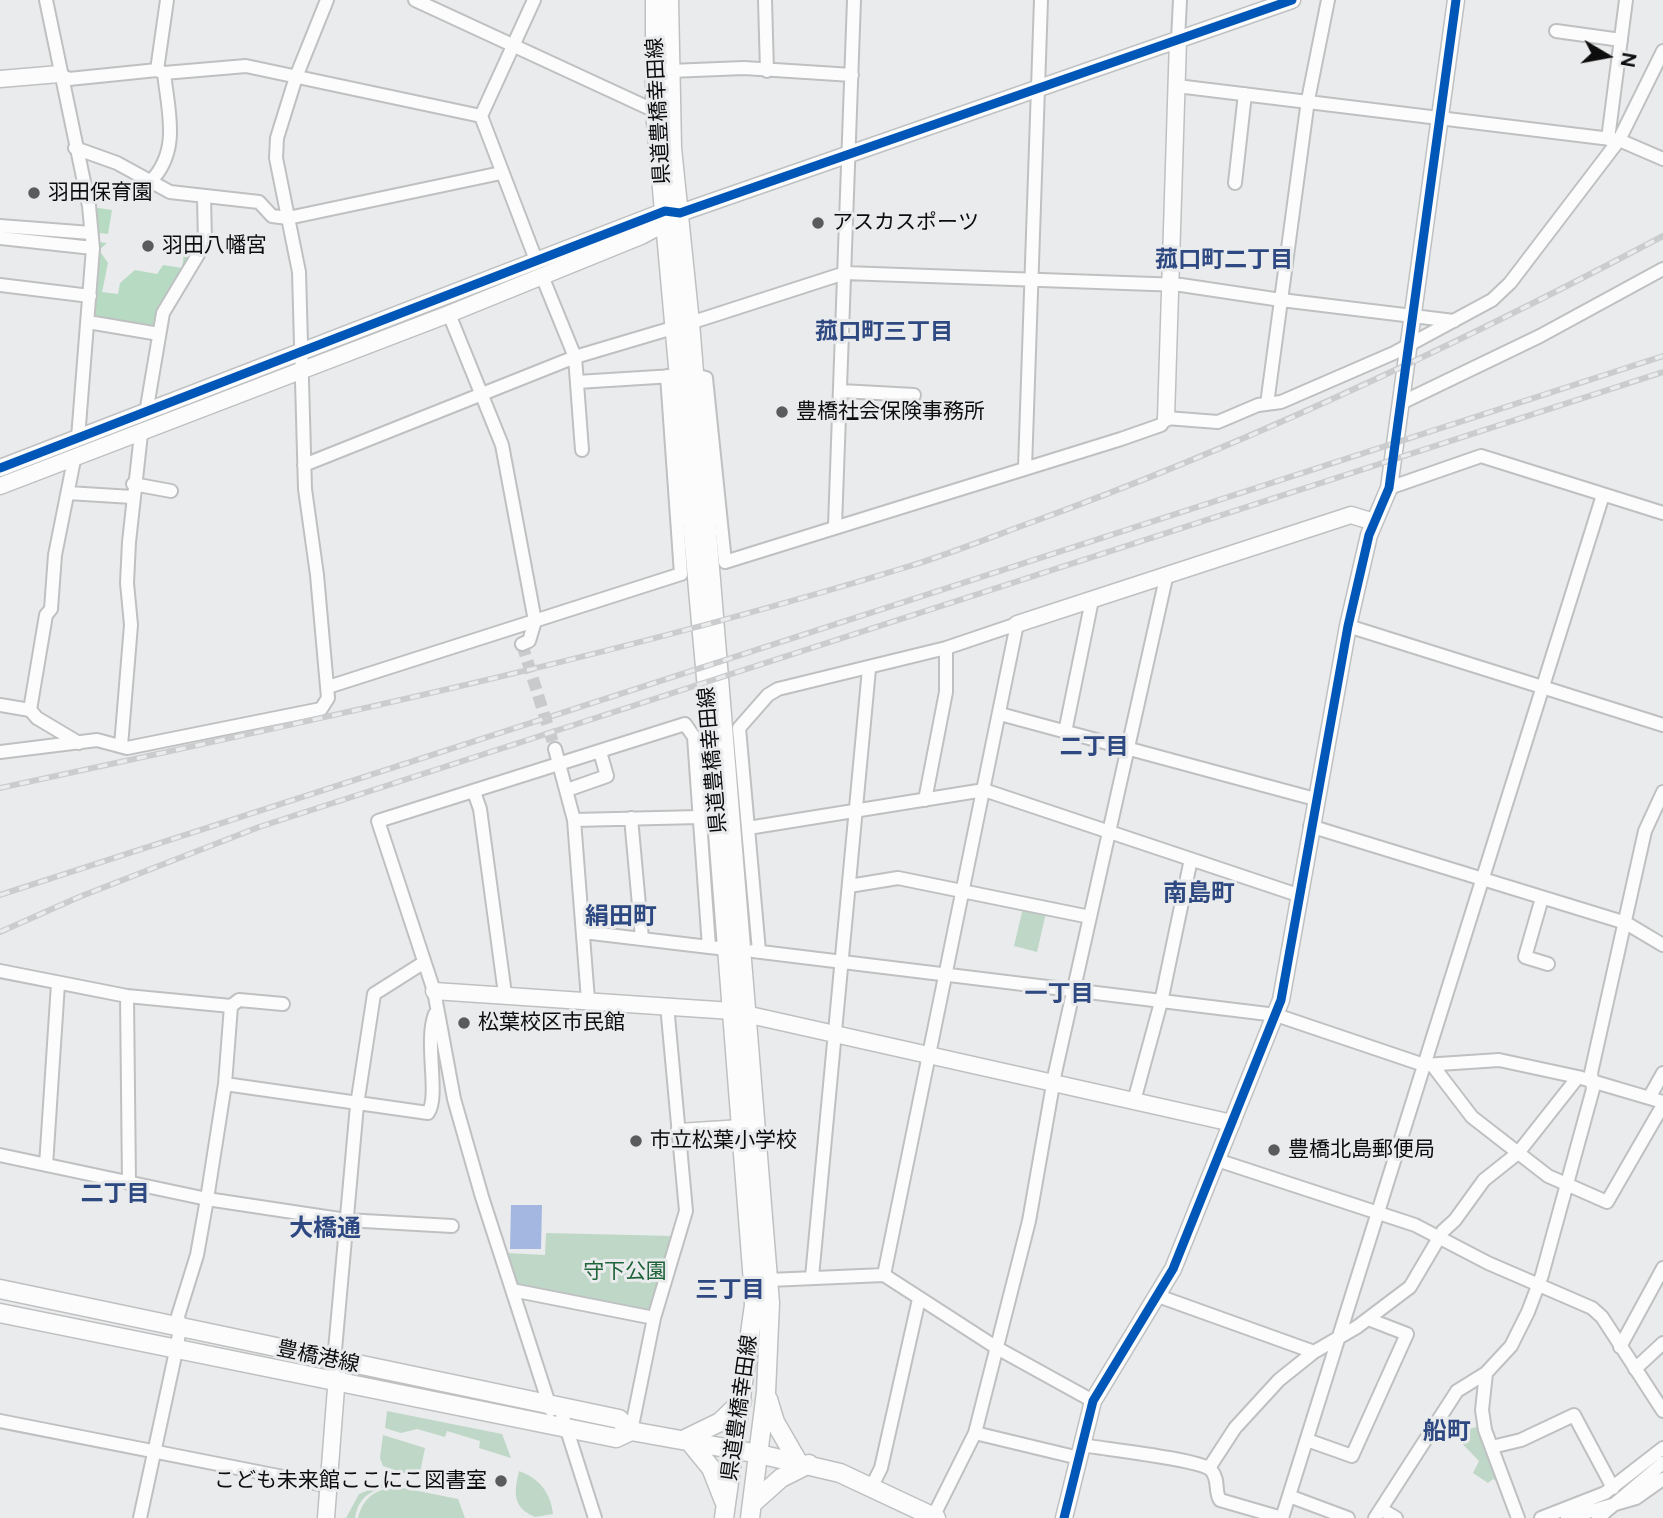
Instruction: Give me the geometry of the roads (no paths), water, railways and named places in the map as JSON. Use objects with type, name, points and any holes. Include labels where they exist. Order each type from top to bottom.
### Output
[{"type":"main road","name":"県道豊橋幸田線","points":[[655,0],[655,111],[683,325],[680,375],[743,950],[740,1014],[741,1128],[754,1305],[725,1513]]},
{"type":"main road","name":"県道豊橋幸田線","points":[[669,0],[673,148],[670,216]]},
{"type":"main road","name":"県道豊橋幸田線","points":[[740,1014],[769,1280],[766,1392],[751,1510]]},
{"type":"main road","name":"豊橋港線","points":[[0,1289],[619,1419],[631,1431]]},
{"type":"main road","name":"豊橋港線","points":[[0,1313],[561,1428],[615,1438],[631,1431],[803,1463],[872,1486],[934,1518]]},
{"type":"main road","points":[[751,1510],[781,1478],[803,1463],[775,1422],[766,1392]]},
{"type":"main road","points":[[725,1513],[711,1468],[686,1441],[720,1422],[742,1401]]},
{"type":"street","points":[[46,0],[59,74],[89,206],[93,248],[78,438]]},
{"type":"street","points":[[150,182],[170,144],[172,127],[160,72],[167,0]]},
{"type":"street","points":[[0,752],[97,740],[127,748],[233,729],[321,709],[328,698],[304,466],[299,272],[276,159],[277,138],[296,77],[327,0]]},
{"type":"street","points":[[415,0],[655,111]]},
{"type":"street","points":[[534,0],[481,116],[536,260]]},
{"type":"street","points":[[765,0],[767,71]]},
{"type":"street","points":[[835,526],[854,0]]},
{"type":"street","points":[[1025,468],[1041,0]]},
{"type":"street","points":[[577,382],[680,375],[706,378],[725,562],[1160,425],[1166,418],[1180,0]]},
{"type":"street","points":[[0,468],[536,260],[1292,0]]},
{"type":"street","points":[[1268,404],[1308,100],[1328,0]]},
{"type":"street","points":[[1064,1518],[1093,1401],[1173,1269],[1276,1015],[1348,626],[1374,522],[1389,488],[1403,402],[1438,118],[1456,0]]},
{"type":"street","points":[[1614,140],[1626,0]]},
{"type":"street","points":[[1556,31],[1621,40]]},
{"type":"street","points":[[1166,418],[1218,422],[1281,402],[1410,344],[1492,300],[1510,283],[1614,140],[1663,51]]},
{"type":"street","points":[[0,79],[59,74],[69,79],[246,66],[481,116]]},
{"type":"street","points":[[670,71],[744,68],[852,75]]},
{"type":"street","points":[[1177,86],[1308,100],[1614,140],[1663,159]]},
{"type":"street","points":[[1235,183],[1245,94]]},
{"type":"street","points":[[75,148],[117,163],[170,192],[259,202],[272,216],[288,218],[501,173]]},
{"type":"street","points":[[146,413],[163,313],[205,243],[204,197]]},
{"type":"street","points":[[0,486],[141,434],[301,368],[449,314],[541,276],[670,216]]},
{"type":"street","points":[[0,226],[91,233]]},
{"type":"street","points":[[0,238],[93,248]]},
{"type":"street","points":[[1403,402],[1540,336],[1663,270]]},
{"type":"street","points":[[304,466],[575,358],[845,273],[1171,284],[1454,321]]},
{"type":"street","points":[[541,276],[575,358],[582,450]]},
{"type":"street","points":[[0,285],[90,296]]},
{"type":"street","points":[[449,314],[502,445],[535,621],[529,641],[522,644]]},
{"type":"street","points":[[88,322],[159,334]]},
{"type":"street","points":[[328,687],[681,575],[680,375]]},
{"type":"street","points":[[841,391],[914,395]]},
{"type":"street","points":[[121,746],[131,625],[127,583],[135,508],[132,491],[141,434]]},
{"type":"street","points":[[1389,488],[1481,456],[1663,513]]},
{"type":"street","points":[[30,710],[46,615],[51,609],[55,555],[74,460]]},
{"type":"street","points":[[68,494],[171,491]]},
{"type":"street","points":[[975,1433],[1080,1452],[1188,1460],[1209,1468],[1217,1479],[1220,1500],[1282,1518],[1378,1212],[1429,1065],[1483,880],[1603,495]]},
{"type":"street","points":[[743,950],[748,828],[739,728],[768,695],[778,689],[869,669],[946,648],[1166,578],[1351,515],[1374,522]]},
{"type":"street","points":[[934,1518],[975,1433],[1029,1221],[1053,1084],[1166,578]]},
{"type":"street","points":[[1065,732],[1092,600]]},
{"type":"street","points":[[884,1275],[1017,624]]},
{"type":"street","points":[[1348,626],[1663,725]]},
{"type":"street","points":[[925,800],[946,692],[946,648]]},
{"type":"street","points":[[812,1277],[869,669]]},
{"type":"street","points":[[0,705],[30,710],[37,718],[79,743]]},
{"type":"street","points":[[1000,714],[1315,799]]},
{"type":"street","points":[[595,1518],[512,1290],[454,1099],[435,1014],[434,990],[422,964],[378,821],[685,724],[694,737],[709,947]]},
{"type":"street","points":[[555,749],[574,820],[588,1000]]},
{"type":"street","points":[[568,790],[607,776],[600,752]]},
{"type":"street","points":[[748,828],[984,790],[1298,895]]},
{"type":"street","points":[[474,792],[480,809],[505,994]]},
{"type":"street","points":[[1396,1518],[1378,1513],[1457,1391],[1486,1373],[1511,1346],[1528,1312],[1592,1089],[1591,1082],[1645,831],[1663,792]]},
{"type":"street","points":[[574,820],[699,817]]},
{"type":"street","points":[[631,818],[642,938]]},
{"type":"street","points":[[1310,826],[1626,923],[1663,945]]},
{"type":"street","points":[[1134,1101],[1161,1002],[1191,859]]},
{"type":"street","points":[[849,886],[898,878],[1090,917]]},
{"type":"street","points":[[1542,898],[1525,957],[1548,964]]},
{"type":"street","points":[[583,932],[840,960],[1276,1015],[1429,1065],[1499,1060],[1578,1077],[1663,1104],[1607,1202],[1566,1184],[1518,1153],[1472,1116],[1429,1065]]},
{"type":"street","points":[[326,1518],[338,1362],[335,1350],[356,1105],[374,994],[422,964]]},
{"type":"street","points":[[0,971],[127,996],[231,1006],[239,1000],[283,1004]]},
{"type":"street","points":[[46,1165],[58,984]]},
{"type":"street","points":[[434,990],[667,1005],[740,1014],[1232,1123]]},
{"type":"street","points":[[127,996],[129,1183]]},
{"type":"street","points":[[631,1431],[654,1318],[686,1211],[667,1005]]},
{"type":"street","points":[[140,1518],[176,1351],[180,1328],[178,1316],[197,1255],[225,1084],[231,1006]]},
{"type":"street","points":[[225,1084],[422,1114],[430,1110],[431,1026],[435,1014]]},
{"type":"street","points":[[1649,1098],[1663,1073]]},
{"type":"street","points":[[1209,1468],[1234,1428],[1279,1380],[1314,1352],[1368,1319],[1410,1287],[1440,1236],[1484,1180],[1518,1153],[1578,1077]]},
{"type":"street","points":[[679,1132],[741,1128]]},
{"type":"street","points":[[0,1155],[206,1199],[346,1220],[453,1226]]},
{"type":"street","points":[[1217,1160],[1378,1212],[1440,1236],[1468,1253],[1592,1308],[1602,1317],[1663,1410]]},
{"type":"street","points":[[1620,1347],[1663,1268]]},
{"type":"street","points":[[769,1280],[884,1275],[997,1348],[1093,1401]]},
{"type":"street","points":[[512,1290],[654,1318]]},
{"type":"street","points":[[1158,1296],[1314,1352]]},
{"type":"street","points":[[872,1486],[881,1468],[919,1299]]},
{"type":"street","points":[[1307,1440],[1352,1457],[1407,1334],[1368,1319]]},
{"type":"street","points":[[1635,1370],[1663,1343]]},
{"type":"street","points":[[1486,1373],[1482,1410],[1492,1447],[1518,1518]]},
{"type":"street","points":[[1492,1447],[1521,1440],[1574,1415],[1613,1488]]},
{"type":"street","points":[[0,1421],[329,1486]]},
{"type":"street","points":[[1541,1518],[1613,1488],[1663,1448]]},
{"type":"street","points":[[1598,1518],[1663,1463]]},
{"type":"street","points":[[1567,1518],[1636,1498],[1663,1479]]},
{"type":"street","points":[[1289,1496],[1348,1518]]},
{"type":"water","points":[[511,1205],[542,1205],[541,1249],[510,1249]]},
{"type":"tunnel","points":[[522,644],[555,749]]},
{"type":"railway","points":[[0,788],[458,687],[685,630],[926,561],[1116,491],[1275,425],[1432,353],[1663,236]]},
{"type":"railway","points":[[0,895],[1663,356]]},
{"type":"railway","points":[[0,932],[79,897],[259,827],[1663,372]]},
{"type":"place","name":"羽田保育園","points":[[34,193]]},
{"type":"place","name":"アスカスポーツ","points":[[818,223]]},
{"type":"place","name":"羽田八幡宮","points":[[148,246]]},
{"type":"place","name":"豊橋社会保険事務所","points":[[782,412]]},
{"type":"place","name":"松葉校区市民館","points":[[464,1023]]},
{"type":"place","name":"市立松葉小学校","points":[[636,1141]]},
{"type":"place","name":"豊橋北島郵便局","points":[[1274,1150]]},
{"type":"place","name":"こども未来館ここにこ図書室","points":[[501,1481]]},
{"type":"district","name":"菰口町二丁目","points":[[1224,260]]},
{"type":"district","name":"菰口町三丁目","points":[[884,332]]},
{"type":"district","name":"二丁目","points":[[1094,747]]},
{"type":"district","name":"南島町","points":[[1199,894]]},
{"type":"district","name":"絹田町","points":[[621,917]]},
{"type":"district","name":"一丁目","points":[[1059,994]]},
{"type":"district","name":"二丁目","points":[[115,1194]]},
{"type":"district","name":"大橋通","points":[[325,1229]]},
{"type":"district","name":"三丁目","points":[[730,1290]]},
{"type":"district","name":"船町","points":[[1447,1432]]},
{"type":"park label","name":"守下公園","points":[[625,1272]]}]
